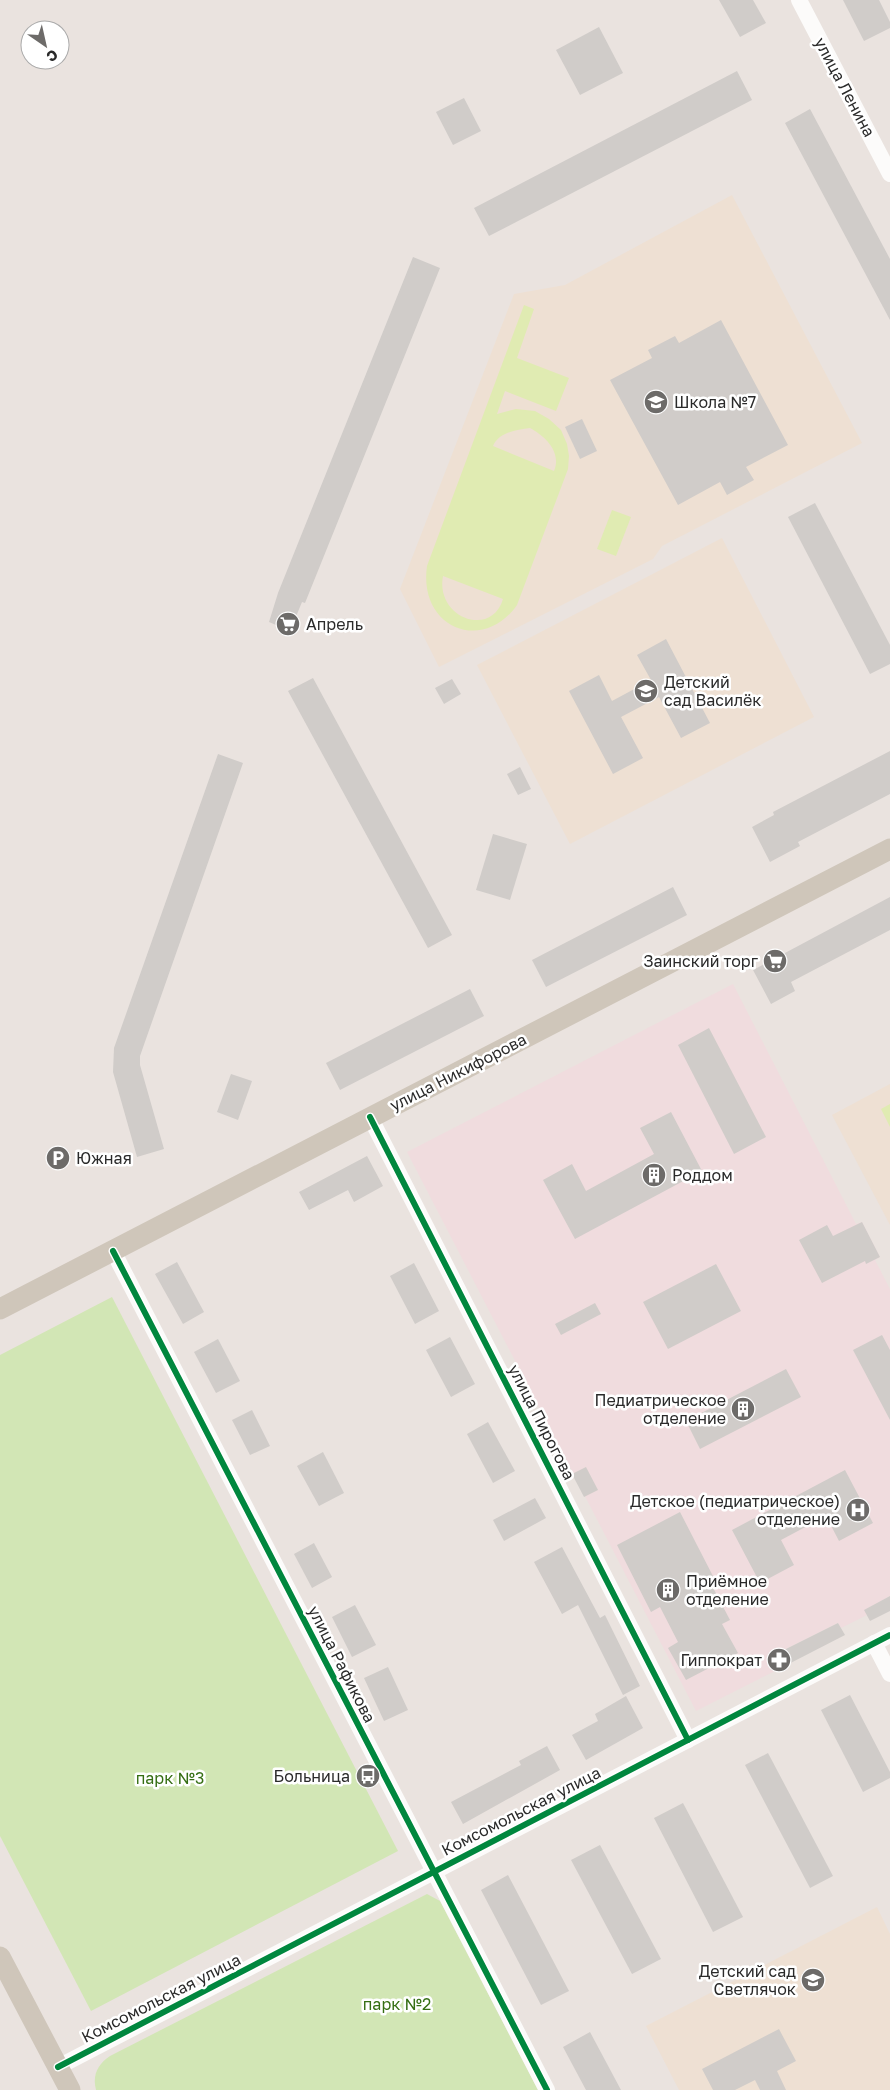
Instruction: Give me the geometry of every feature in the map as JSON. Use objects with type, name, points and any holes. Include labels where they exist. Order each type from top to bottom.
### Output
[{"type":"main road","name":"улица Никифорова","points":[[0,1309],[890,849]]},
{"type":"main road","points":[[0,1957],[70,2090]]},
{"type":"street","name":"улица Ленина","points":[[799,0],[890,174]]},
{"type":"street","name":"улица Пирогова","points":[[370,1117],[688,1740]]},
{"type":"street","name":"улица Рафикова","points":[[113,1251],[548,2090]]},
{"type":"street","name":"Комсомольская улица","points":[[58,2067],[890,1635]]},
{"type":"street","points":[[874,1643],[890,1674]]},
{"type":"shaded area","name":"Школа №7","points":[[732,195],[862,443],[662,546],[653,559],[439,667],[400,589],[514,294],[565,285]]},
{"type":"shaded area","name":"Детский сад Василёк","points":[[722,538],[814,717],[570,844],[477,665]]},
{"type":"shaded area","points":[[733,984],[856,1224],[862,1222],[880,1257],[875,1260],[890,1289],[890,1596],[865,1610],[867,1615],[841,1628],[838,1623],[768,1658],[775,1671],[696,1711],[407,1152]]},
{"type":"shaded area","points":[[890,1084],[890,1225],[832,1115]]},
{"type":"shaded area","name":"Детский сад Светлячок","points":[[877,1907],[890,1934],[890,2090],[679,2090],[646,2026]]},
{"type":"green space","points":[[524,305],[534,309],[517,358],[569,378],[556,411],[505,391],[497,414],[516,409],[535,411],[549,419],[561,430],[567,444],[569,456],[568,469],[517,605],[503,620],[487,628],[471,631],[456,627],[443,619],[432,605],[427,587],[427,566]],"holes":[[[530,428],[551,445],[556,457],[554,471],[493,446],[504,435]],[[443,576],[503,599],[497,611],[487,618],[477,620],[466,618],[455,612],[447,603],[443,590]]]},
{"type":"green space","points":[[612,510],[631,517],[616,556],[597,549]]},
{"type":"green space","points":[[890,1104],[890,1127],[881,1109]]},
{"type":"green space","name":"парк №3","points":[[112,1297],[398,1851],[91,2011],[0,1836],[0,1355]]},
{"type":"green space","name":"парк №2","points":[[427,1894],[440,1901],[538,2090],[96,2090],[95,2079],[97,2070],[110,2056]]},
{"type":"building","points":[[719,0],[753,0],[766,23],[740,37]]},
{"type":"building","points":[[843,0],[879,0],[890,22],[890,28],[864,41]]},
{"type":"building","points":[[599,27],[623,73],[580,95],[556,50]]},
{"type":"building","points":[[737,71],[752,100],[489,236],[474,208]]},
{"type":"building","points":[[464,98],[481,131],[453,145],[436,112]]},
{"type":"building","points":[[810,109],[890,259],[890,320],[785,123]]},
{"type":"building","points":[[413,257],[440,268],[305,603],[302,602],[290,631],[269,622],[278,593]]},
{"type":"building","points":[[721,320],[788,445],[746,467],[754,480],[727,495],[720,482],[678,505],[610,380],[652,358],[648,350],[675,336],[679,343]]},
{"type":"building","points":[[582,419],[597,451],[580,459],[565,427]]},
{"type":"building","points":[[815,503],[890,645],[890,664],[870,674],[788,517]]},
{"type":"building","points":[[666,639],[710,723],[681,738],[659,697],[621,717],[643,758],[613,774],[569,691],[599,675],[612,701],[651,680],[637,655]]},
{"type":"building","points":[[313,678],[452,935],[428,948],[288,691]]},
{"type":"building","points":[[452,679],[461,694],[444,704],[435,688]]},
{"type":"building","points":[[890,751],[890,794],[798,842],[800,846],[770,862],[752,827],[774,815],[773,812]]},
{"type":"building","points":[[218,754],[243,763],[140,1056],[140,1065],[164,1149],[137,1157],[113,1072],[114,1048]]},
{"type":"building","points":[[520,767],[531,789],[518,795],[507,774]]},
{"type":"building","points":[[493,834],[527,844],[510,900],[476,890]]},
{"type":"building","points":[[673,887],[687,915],[546,987],[532,960]]},
{"type":"building","points":[[890,897],[890,930],[791,982],[795,991],[771,1004],[753,970]]},
{"type":"building","points":[[470,989],[484,1016],[340,1090],[326,1063]]},
{"type":"building","points":[[709,1028],[766,1137],[734,1154],[678,1045]]},
{"type":"building","points":[[231,1074],[252,1081],[238,1120],[217,1112]]},
{"type":"building","name":"Роддом","points":[[671,1112],[702,1171],[575,1239],[543,1180],[572,1164],[586,1191],[654,1154],[640,1128]]},
{"type":"building","points":[[367,1156],[383,1186],[354,1202],[348,1190],[309,1210],[299,1192]]},
{"type":"building","points":[[862,1222],[880,1257],[866,1264],[865,1261],[822,1283],[799,1240],[827,1225],[833,1236]]},
{"type":"building","points":[[177,1262],[204,1312],[183,1324],[155,1274]]},
{"type":"building","points":[[414,1263],[439,1311],[415,1324],[390,1276]]},
{"type":"building","points":[[716,1264],[741,1311],[668,1349],[643,1302]]},
{"type":"building","points":[[595,1303],[601,1314],[561,1335],[555,1324]]},
{"type":"building","points":[[882,1335],[890,1350],[890,1420],[853,1350]]},
{"type":"building","points":[[450,1337],[475,1384],[451,1397],[426,1350]]},
{"type":"building","points":[[218,1339],[240,1381],[216,1393],[194,1352]]},
{"type":"building","name":"Педиатрическое отделение","points":[[786,1369],[801,1397],[700,1449],[686,1421]]},
{"type":"building","points":[[252,1410],[270,1446],[250,1455],[232,1420]]},
{"type":"building","points":[[488,1422],[515,1471],[493,1483],[467,1434]]},
{"type":"building","points":[[323,1452],[344,1493],[319,1506],[297,1466]]},
{"type":"building","points":[[586,1467],[598,1490],[584,1497],[572,1474]]},
{"type":"building","points":[[845,1470],[873,1523],[839,1541],[826,1516],[781,1540],[794,1565],[760,1583],[732,1530]]},
{"type":"building","points":[[535,1498],[546,1518],[504,1541],[493,1520]]},
{"type":"building","name":"Приёмное отделение","points":[[680,1512],[715,1580],[710,1582],[730,1620],[722,1624],[738,1653],[686,1680],[668,1648],[678,1642],[660,1607],[651,1612],[617,1545]]},
{"type":"building","points":[[314,1543],[332,1577],[312,1588],[294,1554]]},
{"type":"building","points":[[562,1547],[600,1618],[605,1615],[640,1686],[623,1695],[578,1605],[562,1614],[534,1562]]},
{"type":"building","points":[[890,1596],[890,1611],[870,1621],[864,1610]]},
{"type":"building","points":[[355,1605],[376,1645],[352,1657],[332,1617]]},
{"type":"building","points":[[838,1623],[845,1635],[775,1671],[768,1658]]},
{"type":"building","points":[[388,1667],[408,1710],[384,1721],[364,1678]]},
{"type":"building","points":[[850,1695],[890,1772],[890,1778],[863,1792],[821,1710]]},
{"type":"building","points":[[626,1696],[643,1728],[586,1760],[572,1735],[598,1721],[595,1714]]},
{"type":"building","points":[[547,1746],[560,1770],[463,1824],[451,1802],[521,1765],[519,1761]]},
{"type":"building","points":[[768,1753],[833,1876],[810,1888],[745,1765]]},
{"type":"building","points":[[683,1803],[743,1917],[713,1932],[654,1818]]},
{"type":"building","points":[[600,1845],[661,1959],[632,1974],[571,1860]]},
{"type":"building","points":[[508,1875],[569,1991],[541,2005],[481,1890]]},
{"type":"building","points":[[779,2029],[796,2061],[777,2071],[786,2090],[760,2090],[755,2080],[735,2090],[713,2090],[702,2069]]},
{"type":"building","points":[[590,2032],[621,2090],[586,2090],[563,2047]]},
{"type":"cycle path","points":[[370,1117],[688,1740]]},
{"type":"cycle path","points":[[113,1251],[547,2090]]},
{"type":"cycle path","points":[[58,2067],[890,1635]]},
{"type":"place","name":"Школа №7","points":[[656,402]]},
{"type":"place","name":"Апрель","points":[[288,624]]},
{"type":"place","name":"Детский сад Василёк","points":[[646,691]]},
{"type":"place","name":"Заинский торг","points":[[775,961]]},
{"type":"place","name":"Южная","points":[[58,1158]]},
{"type":"place","name":"Роддом","points":[[654,1175]]},
{"type":"place","name":"Педиатрическое отделение","points":[[743,1409]]},
{"type":"place","name":"Детское (педиатрическое) отделение","points":[[858,1510]]},
{"type":"place","name":"Приёмное отделение","points":[[668,1590]]},
{"type":"place","name":"Гиппократ","points":[[779,1660]]},
{"type":"place","name":"Больница","points":[[368,1776]]},
{"type":"place","name":"Детский сад Светлячок","points":[[813,1980]]}]
